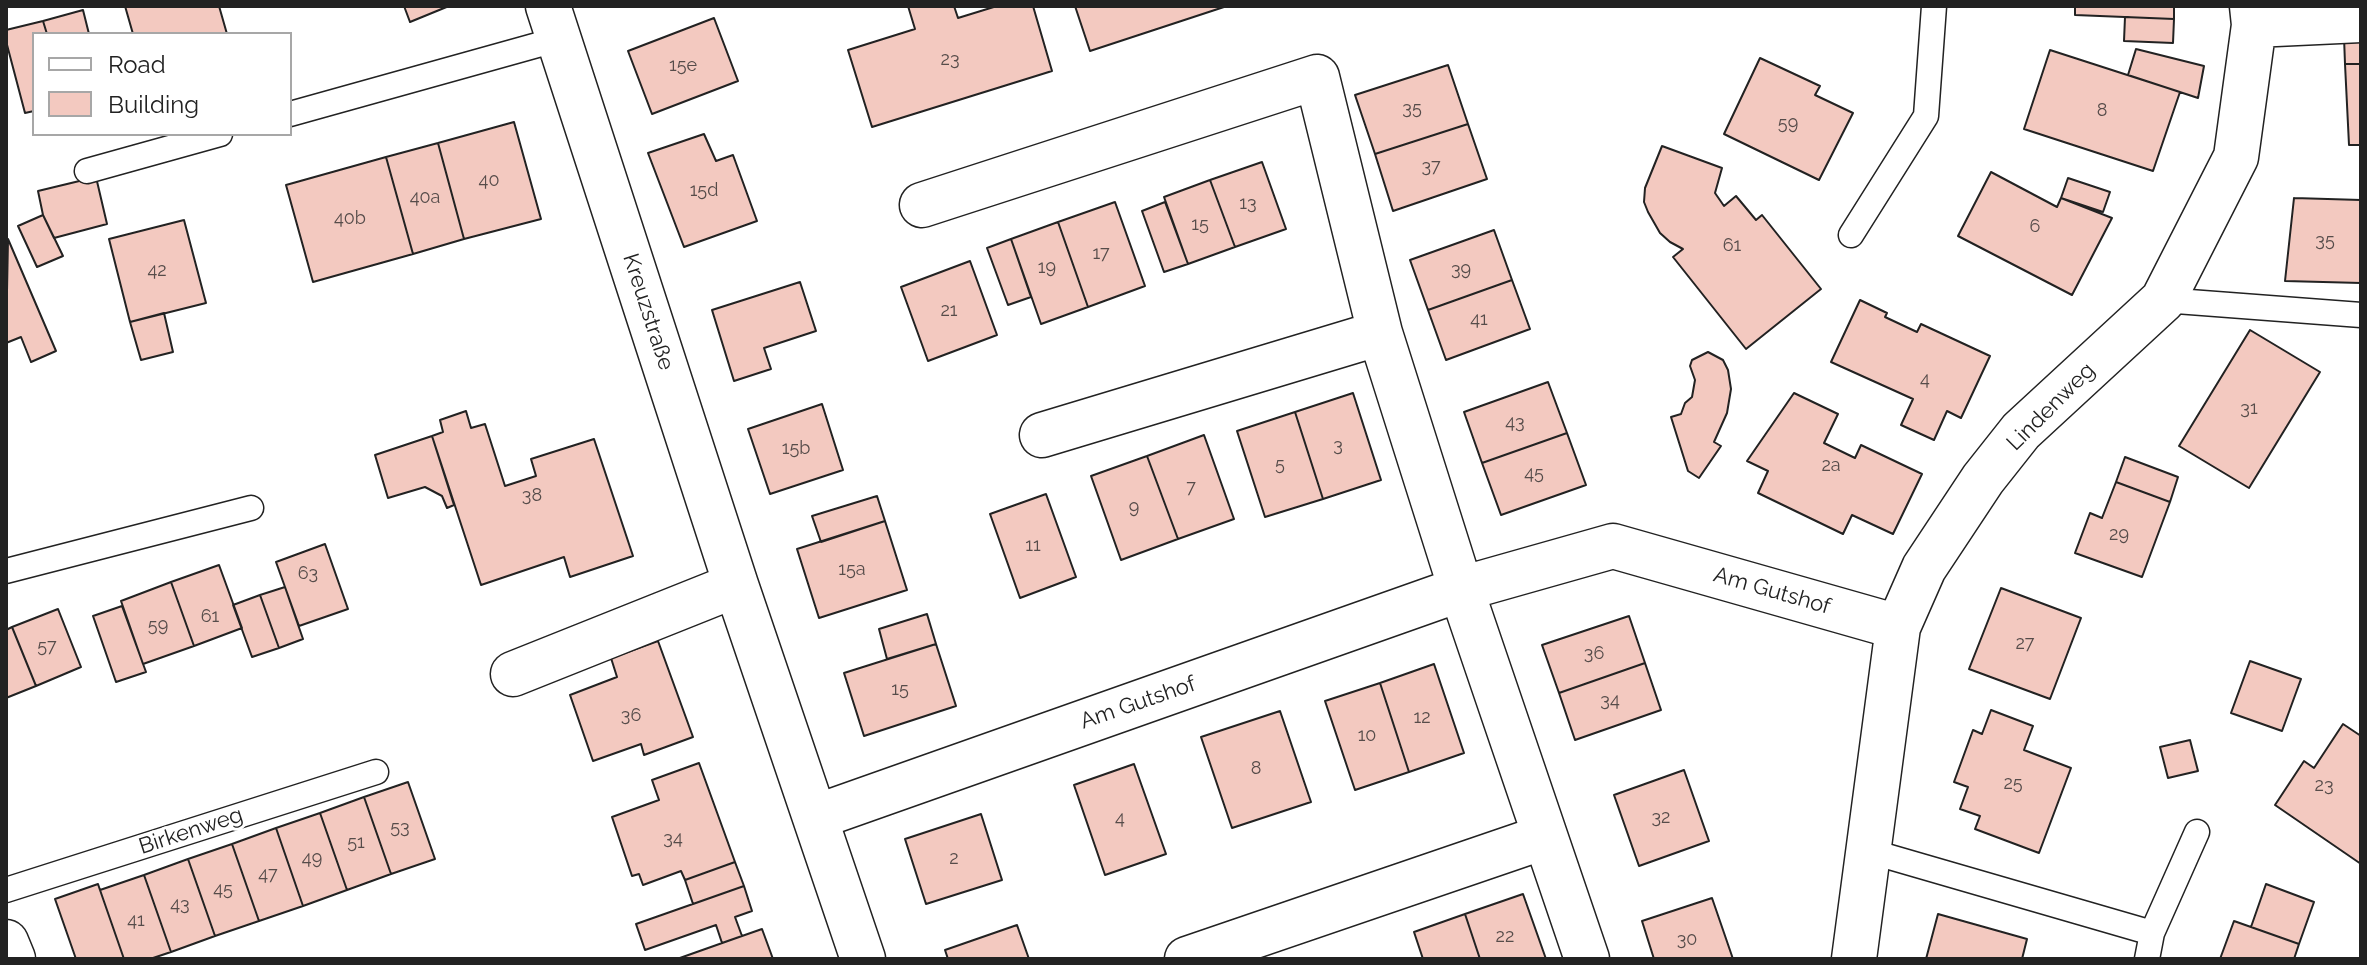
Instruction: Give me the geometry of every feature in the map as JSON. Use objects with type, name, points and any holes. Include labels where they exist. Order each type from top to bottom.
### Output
[{"type":"street","name":"Kreuzstraße","points":[[555,15],[736,585],[863,959]]},
{"type":"street","name":"Lindenweg","points":[[1854,959],[1898,627],[1924,568],[1983,479],[2021,431],[2163,300],[2236,157],[2253,15],[2361,20]]},
{"type":"street","points":[[922,205],[1317,77],[1380,333],[1461,589],[1587,959]]},
{"type":"street","points":[[1042,435],[1380,333]]},
{"type":"street","name":"Am Gutshof","points":[[816,817],[1461,589],[1613,546],[1898,627]]},
{"type":"street","points":[[513,674],[736,585]]},
{"type":"street","points":[[1187,959],[1544,837]]},
{"type":"street","points":[[6,942],[13,959]]},
{"type":"lane","points":[[1851,235],[1926,116],[1934,6]]},
{"type":"lane","name":"Kreuzstraße","points":[[292,113],[555,15]]},
{"type":"lane","points":[[87,171],[213,136]]},
{"type":"lane","points":[[2163,300],[2361,315]]},
{"type":"lane","points":[[6,571],[251,508]]},
{"type":"lane","name":"Birkenweg","points":[[6,890],[376,772]]},
{"type":"lane","points":[[2147,959],[2152,933],[2197,832]]},
{"type":"lane","points":[[1869,851],[2152,933]]},
{"type":"building","points":[[125,6],[219,6],[226,32],[132,32]]},
{"type":"building","points":[[404,6],[449,6],[410,22]]},
{"type":"building","points":[[908,6],[954,6],[958,18],[997,6],[1033,6],[1052,71],[872,127],[848,50],[915,29]]},
{"type":"building","points":[[1075,6],[1227,6],[1090,51]]},
{"type":"building","points":[[2075,6],[2174,6],[2174,19],[2075,15]]},
{"type":"building","points":[[83,10],[88,32],[46,32],[43,21]]},
{"type":"building","points":[[2125,17],[2174,19],[2173,43],[2124,41]]},
{"type":"building","points":[[714,18],[738,81],[652,114],[628,51]]},
{"type":"building","points":[[43,21],[46,32],[32,32],[32,111],[25,113],[6,41],[6,30]]},
{"type":"building","points":[[2344,37],[2361,37],[2361,64],[2345,64]]},
{"type":"building","points":[[2136,49],[2204,66],[2198,98],[2128,75]]},
{"type":"building","points":[[2050,50],[2180,92],[2153,171],[2024,129]]},
{"type":"building","points":[[1760,58],[1820,86],[1815,95],[1853,113],[1819,180],[1724,134]]},
{"type":"building","points":[[2345,64],[2361,64],[2361,145],[2349,145]]},
{"type":"building","points":[[1448,65],[1468,124],[1375,154],[1355,95]]},
{"type":"building","points":[[514,122],[541,219],[464,239],[438,143]]},
{"type":"building","points":[[1468,124],[1487,179],[1393,211],[1375,154]]},
{"type":"building","points":[[704,134],[716,161],[733,155],[757,221],[684,247],[648,153]]},
{"type":"building","points":[[438,143],[464,239],[413,254],[386,157]]},
{"type":"building","points":[[1662,146],[1722,168],[1715,193],[1724,206],[1736,196],[1756,220],[1762,215],[1821,289],[1746,349],[1673,257],[1683,249],[1660,233],[1648,212],[1644,202],[1645,188]]},
{"type":"building","points":[[386,157],[413,254],[313,282],[286,185]]},
{"type":"building","points":[[1262,162],[1286,229],[1235,247],[1210,180]]},
{"type":"building","points":[[1991,172],[2057,207],[2061,198],[2112,218],[2072,295],[1958,236]]},
{"type":"building","points":[[96,177],[107,224],[54,238],[43,215],[38,191]]},
{"type":"building","points":[[2068,178],[2110,192],[2103,212],[2061,198]]},
{"type":"building","points":[[1210,180],[1235,247],[1188,264],[1164,197]]},
{"type":"building","points":[[2294,198],[2361,200],[2361,283],[2285,281]]},
{"type":"building","points":[[1115,202],[1145,286],[1088,307],[1058,222]]},
{"type":"building","points":[[1165,202],[1188,264],[1164,272],[1142,211]]},
{"type":"building","points":[[43,215],[63,256],[37,267],[18,226]]},
{"type":"building","points":[[184,220],[206,303],[130,322],[109,239]]},
{"type":"building","points":[[1058,222],[1088,307],[1041,324],[1011,239]]},
{"type":"building","points":[[1494,230],[1512,280],[1428,310],[1410,260]]},
{"type":"building","points":[[8,239],[56,351],[31,362],[21,337],[6,343]]},
{"type":"building","points":[[1011,239],[1031,297],[1008,305],[987,248]]},
{"type":"building","points":[[970,261],[997,335],[928,361],[901,287]]},
{"type":"building","points":[[1512,280],[1530,329],[1446,360],[1428,310]]},
{"type":"building","points":[[800,282],[816,331],[764,348],[771,369],[734,381],[712,310]]},
{"type":"building","points":[[1860,300],[1887,313],[1885,317],[1917,332],[1921,324],[1990,356],[1961,418],[1947,411],[1934,440],[1901,425],[1913,399],[1831,362]]},
{"type":"building","points":[[164,313],[173,352],[141,360],[130,322]]},
{"type":"building","points":[[2250,330],[2320,372],[2249,488],[2179,446]]},
{"type":"building","points":[[1708,352],[1723,360],[1731,389],[1727,413],[1714,442],[1721,446],[1699,478],[1688,471],[1671,417],[1681,414],[1685,403],[1692,397],[1695,380],[1690,366],[1692,360]]},
{"type":"building","points":[[1548,382],[1567,433],[1482,463],[1464,412]]},
{"type":"building","points":[[1353,393],[1381,480],[1323,499],[1295,412]]},
{"type":"building","points":[[1794,393],[1838,414],[1824,443],[1855,458],[1861,445],[1922,474],[1893,534],[1852,515],[1843,534],[1758,493],[1768,471],[1747,461]]},
{"type":"building","points":[[822,404],[843,470],[770,494],[748,429]]},
{"type":"building","points":[[466,411],[471,428],[485,424],[505,486],[536,476],[531,459],[594,439],[633,556],[570,577],[564,557],[481,585],[432,436],[443,432],[440,420]]},
{"type":"building","points":[[1295,412],[1323,499],[1265,517],[1237,431]]},
{"type":"building","points":[[1567,433],[1586,485],[1501,515],[1482,463]]},
{"type":"building","points":[[1204,435],[1234,519],[1178,539],[1147,456]]},
{"type":"building","points":[[432,436],[454,505],[447,508],[442,496],[425,487],[388,498],[375,455]]},
{"type":"building","points":[[1147,456],[1178,539],[1121,560],[1091,476]]},
{"type":"building","points":[[2125,457],[2178,477],[2170,502],[2116,482]]},
{"type":"building","points":[[2116,482],[2170,502],[2142,577],[2075,553],[2090,513],[2102,518]]},
{"type":"building","points":[[1046,494],[1076,577],[1020,598],[990,514]]},
{"type":"building","points":[[877,496],[885,521],[821,542],[812,516]]},
{"type":"building","points":[[885,521],[907,590],[819,618],[797,549]]},
{"type":"building","points":[[325,544],[348,609],[299,626],[276,562]]},
{"type":"building","points":[[219,565],[242,628],[194,646],[171,582]]},
{"type":"building","points":[[171,582],[194,646],[143,664],[121,601]]},
{"type":"building","points":[[285,587],[303,639],[279,648],[260,595]]},
{"type":"building","points":[[2001,588],[2081,618],[2050,699],[1969,669]]},
{"type":"building","points":[[260,595],[279,648],[252,657],[233,605]]},
{"type":"building","points":[[122,606],[146,672],[116,682],[93,616]]},
{"type":"building","points":[[58,609],[81,667],[36,686],[12,627]]},
{"type":"building","points":[[927,614],[936,644],[887,659],[879,629]]},
{"type":"building","points":[[1629,616],[1645,663],[1559,693],[1542,645]]},
{"type":"building","points":[[12,627],[36,686],[6,698],[6,630]]},
{"type":"building","points":[[658,641],[693,737],[644,755],[641,744],[593,761],[570,695],[617,677],[611,658]]},
{"type":"building","points":[[936,644],[956,706],[864,736],[844,673]]},
{"type":"building","points":[[2250,661],[2301,679],[2282,731],[2231,713]]},
{"type":"building","points":[[1645,663],[1661,710],[1575,740],[1559,693]]},
{"type":"building","points":[[1434,664],[1464,753],[1409,772],[1380,683]]},
{"type":"building","points":[[1380,683],[1409,772],[1355,790],[1325,701]]},
{"type":"building","points":[[1991,710],[2033,726],[2024,750],[2071,768],[2039,853],[1975,829],[1980,816],[1960,809],[1968,787],[1954,782],[1973,730],[1982,734]]},
{"type":"building","points":[[1280,711],[1311,802],[1232,828],[1201,737]]},
{"type":"building","points":[[2343,724],[2361,736],[2361,864],[2275,805],[2304,761],[2314,768]]},
{"type":"building","points":[[2190,740],[2198,771],[2168,778],[2160,747]]},
{"type":"building","points":[[699,763],[735,862],[685,880],[681,871],[643,885],[639,874],[632,876],[612,817],[659,800],[652,780]]},
{"type":"building","points":[[1134,764],[1166,854],[1105,875],[1074,785]]},
{"type":"building","points":[[1684,770],[1709,841],[1639,866],[1614,795]]},
{"type":"building","points":[[408,782],[435,859],[391,874],[364,797]]},
{"type":"building","points":[[364,797],[391,874],[347,890],[320,813]]},
{"type":"building","points":[[320,813],[347,890],[303,906],[276,828]]},
{"type":"building","points":[[981,814],[1002,880],[926,904],[905,839]]},
{"type":"building","points":[[276,828],[303,906],[259,921],[232,844]]},
{"type":"building","points":[[232,844],[259,921],[215,936],[188,859]]},
{"type":"building","points":[[188,859],[215,936],[171,952],[144,875]]},
{"type":"building","points":[[735,862],[744,886],[693,904],[685,880]]},
{"type":"building","points":[[144,875],[171,952],[150,959],[124,959],[100,890]]},
{"type":"building","points":[[98,884],[124,959],[76,959],[55,899]]},
{"type":"building","points":[[2266,884],[2314,902],[2299,944],[2251,927]]},
{"type":"building","points":[[744,886],[752,911],[735,917],[742,936],[722,943],[716,925],[645,950],[636,924]]},
{"type":"building","points":[[1523,894],[1546,959],[1480,959],[1465,914]]},
{"type":"building","points":[[1712,898],[1733,959],[1654,959],[1642,921]]},
{"type":"building","points":[[1465,914],[1480,959],[1423,959],[1414,932]]},
{"type":"building","points":[[1938,914],[2027,939],[2022,959],[1926,959]]},
{"type":"building","points":[[2234,921],[2299,944],[2294,959],[2220,959]]},
{"type":"building","points":[[1017,925],[1029,959],[948,959],[945,950]]},
{"type":"building","points":[[762,929],[773,959],[677,959],[742,936]]}]
